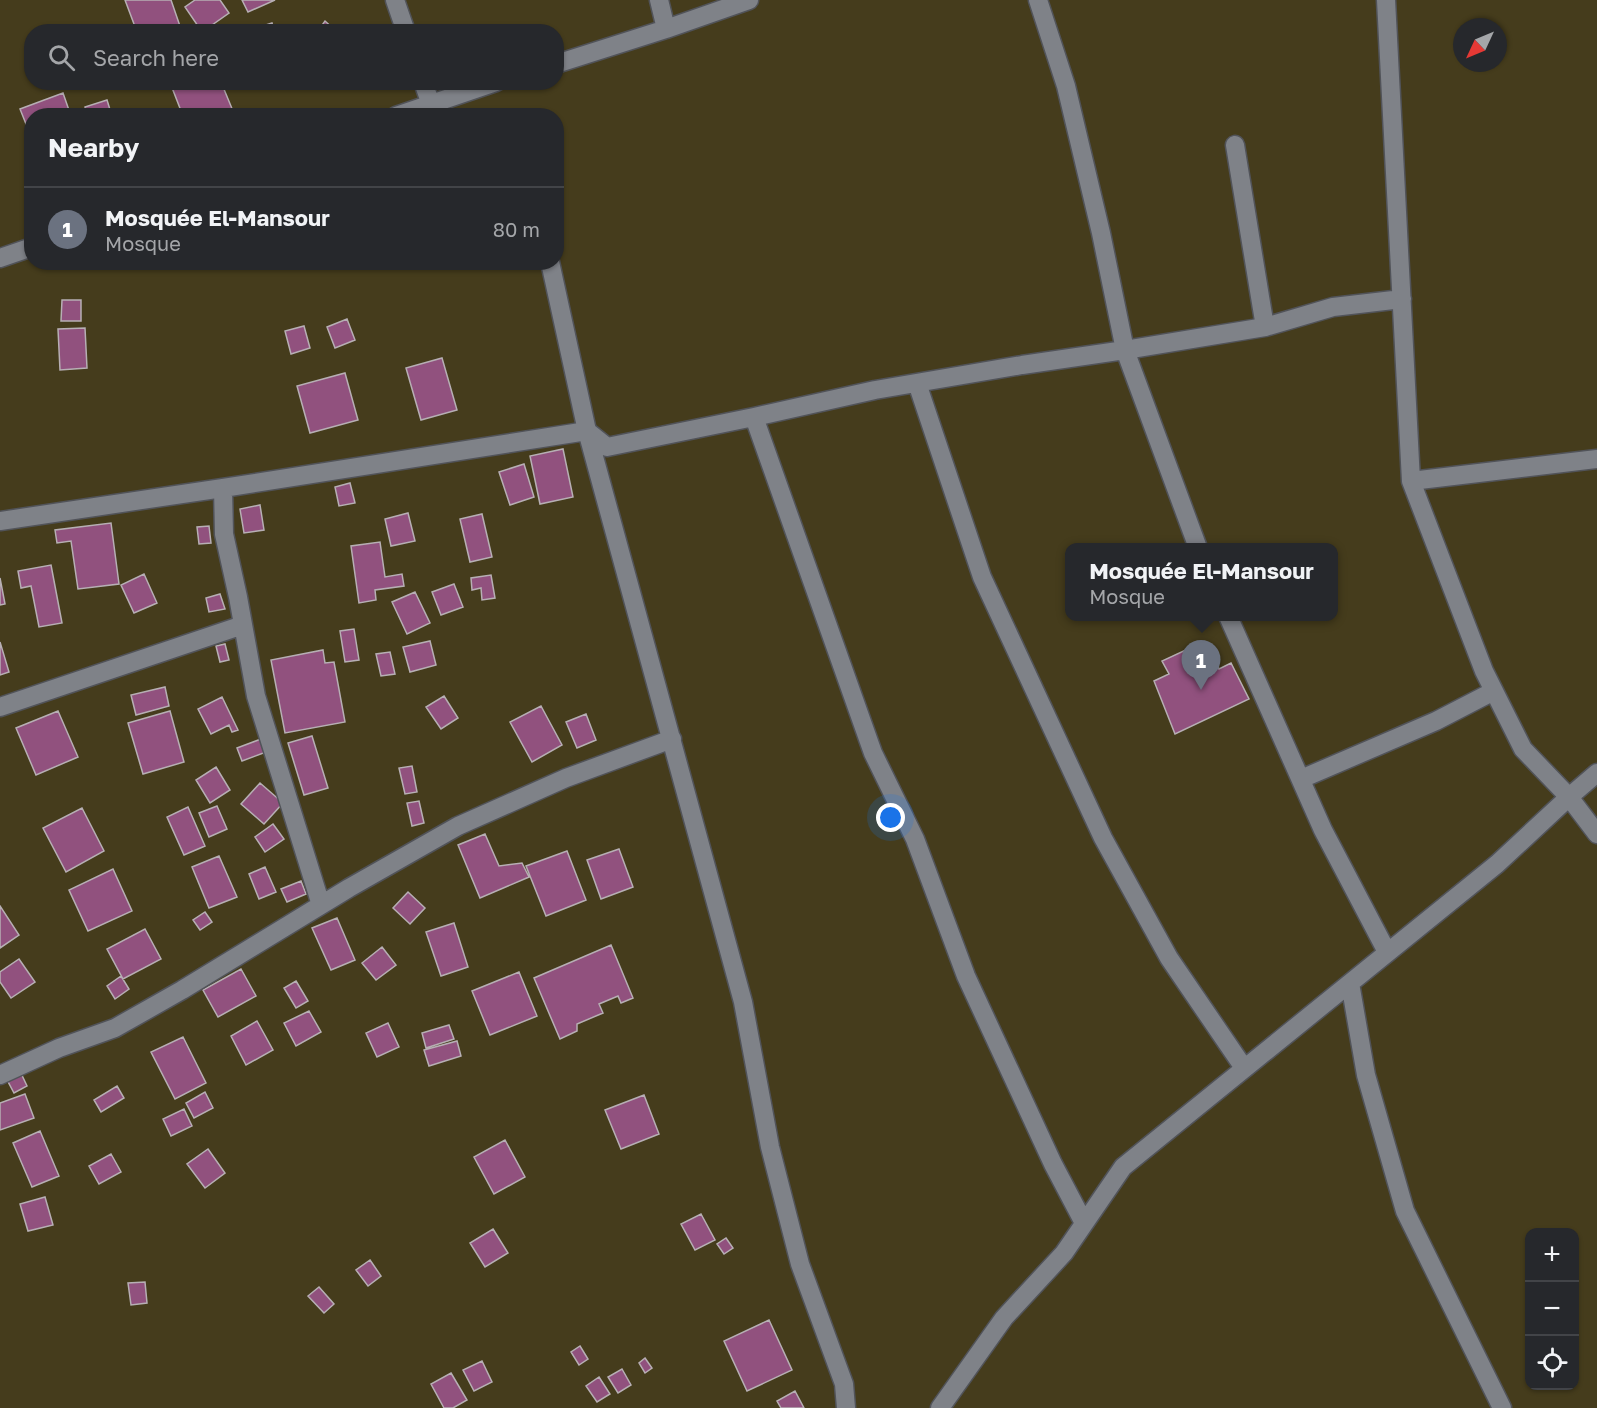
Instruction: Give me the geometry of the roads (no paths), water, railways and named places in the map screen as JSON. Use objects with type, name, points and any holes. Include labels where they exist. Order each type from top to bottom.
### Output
[{"type":"street","points":[[395,0],[403,24]]},
{"type":"street","points":[[659,0],[666,29]]},
{"type":"street","points":[[564,61],[749,0]]},
{"type":"street","points":[[1038,0],[1066,86],[1101,233],[1125,350],[1196,543]]},
{"type":"street","points":[[1386,0],[1411,481],[1484,671],[1523,749],[1569,797],[1597,834]]},
{"type":"street","points":[[426,90],[433,108]]},
{"type":"street","points":[[435,108],[477,90]]},
{"type":"street","points":[[1235,145],[1265,327]]},
{"type":"street","points":[[0,258],[24,250]]},
{"type":"street","points":[[552,270],[587,431],[743,1002],[770,1147],[800,1264],[844,1384],[846,1408]]},
{"type":"street","points":[[0,521],[587,431],[606,447],[875,390],[1265,327],[1333,307],[1402,299]]},
{"type":"street","points":[[917,383],[982,577],[1103,838],[1169,958],[1244,1068]]},
{"type":"street","points":[[754,417],[873,753],[915,839],[966,976],[1053,1164],[1084,1223]]},
{"type":"street","points":[[1411,481],[1597,459]]},
{"type":"street","points":[[223,488],[224,534],[256,696],[321,905]]},
{"type":"street","points":[[1230,621],[1323,830],[1387,952]]},
{"type":"street","points":[[0,707],[243,625]]},
{"type":"street","points":[[1301,779],[1436,721],[1494,691]]},
{"type":"street","points":[[0,1075],[59,1048],[115,1028],[458,826],[566,778],[672,739]]},
{"type":"street","points":[[940,1408],[1004,1318],[1064,1253],[1123,1167],[1497,864],[1597,773]]},
{"type":"street","points":[[1350,983],[1366,1075],[1405,1211],[1502,1408]]},
{"type":"place","name":"Mosquée El-Mansour","points":[[1201,690]]}]
